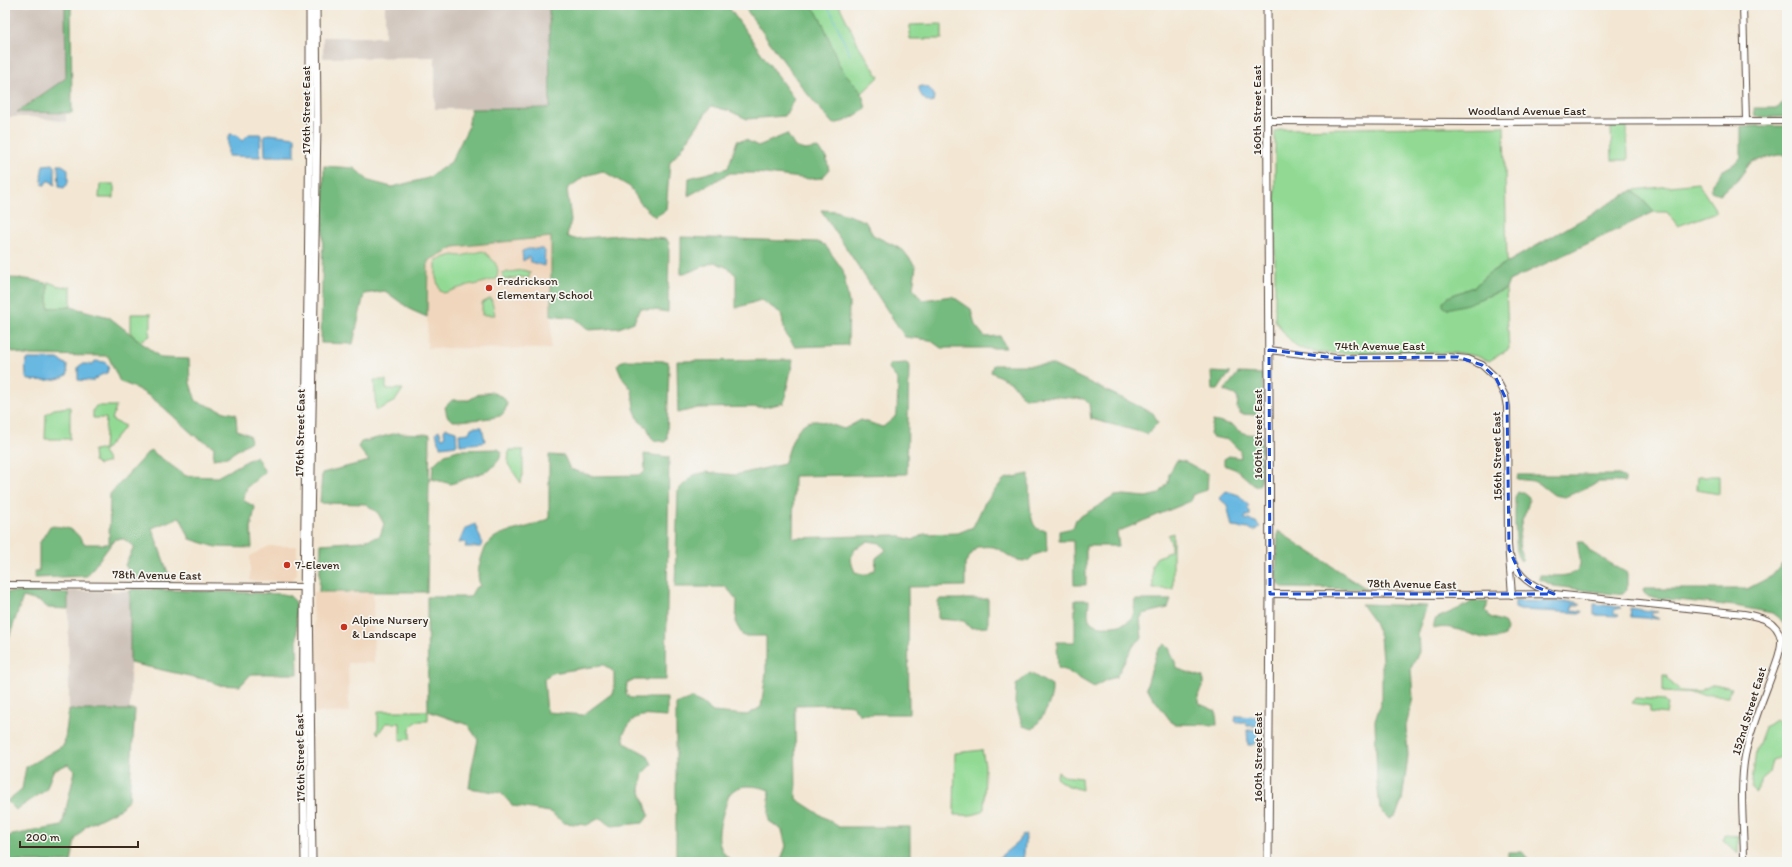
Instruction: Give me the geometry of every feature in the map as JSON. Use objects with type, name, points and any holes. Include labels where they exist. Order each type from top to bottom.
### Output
[{"type":"main road","name":"176th Street East","points":[[308,861],[305,774],[306,414],[310,130],[310,5]]},
{"type":"main road","name":"176th Street East","points":[[308,861],[312,830],[306,587],[311,431],[317,130],[316,5]]},
{"type":"main road","name":"160th Street East","points":[[1267,5],[1270,594],[1268,862]]},
{"type":"main road","points":[[306,414],[309,417],[311,431]]},
{"type":"main road","points":[[305,774],[308,779],[309,827],[312,830]]},
{"type":"street","points":[[1743,5],[1746,121]]},
{"type":"street","name":"Woodland Avenue East","points":[[1268,121],[1787,121]]},
{"type":"street","name":"74th Avenue East","points":[[1269,350],[1336,358],[1458,357],[1475,362],[1488,370]]},
{"type":"street","name":"156th Street East","points":[[1488,370],[1496,378],[1503,389],[1507,407],[1508,549],[1512,595]]},
{"type":"street","name":"78th Avenue East","points":[[1508,549],[1517,570],[1525,580],[1534,586],[1554,594]]},
{"type":"street","name":"78th Avenue East","points":[[5,585],[306,587]]},
{"type":"street","name":"78th Avenue East","points":[[1270,594],[1554,594],[1744,614]]},
{"type":"street","name":"152nd Street East","points":[[1744,614],[1765,619],[1772,623],[1779,633],[1781,643],[1746,754],[1743,777],[1744,862]]},
{"type":"highlighted area","points":[[1269,350],[1336,358],[1458,357],[1482,365],[1496,378],[1507,401],[1509,549],[1521,576],[1534,586],[1554,594],[1270,594]]},
{"type":"shaded area","points":[[5,5],[65,5],[66,122],[32,117],[5,117]]},
{"type":"shaded area","points":[[385,5],[549,5],[550,108],[435,109],[435,57],[323,58],[323,37],[385,37]]},
{"type":"shaded area","name":"Fredrickson Elementary School","points":[[428,236],[552,237],[551,349],[427,348]]},
{"type":"shaded area","points":[[269,546],[297,546],[297,575],[290,581],[250,581],[250,556]]},
{"type":"shaded area","points":[[68,591],[130,591],[130,710],[69,710]]},
{"type":"shaded area","name":"Alpine Nursery & Landscape","points":[[313,592],[373,592],[374,663],[348,663],[349,712],[315,713]]},
{"type":"green space","points":[[65,5],[71,5],[72,113],[17,112],[66,78]]},
{"type":"green space","points":[[549,5],[727,5],[794,99],[785,116],[747,119],[730,111],[711,106],[680,151],[670,162],[666,210],[655,217],[641,204],[630,187],[603,171],[585,176],[567,189],[571,220],[567,236],[574,239],[619,235],[666,239],[669,243],[668,312],[640,308],[634,322],[619,328],[589,330],[575,318],[551,315],[551,237],[454,247],[428,261],[427,317],[411,310],[385,291],[364,294],[353,344],[321,343],[324,166],[354,168],[369,181],[392,187],[428,178],[451,162],[468,128],[471,109],[550,108]]},
{"type":"green space","points":[[743,5],[810,5],[816,11],[824,26],[840,67],[862,93],[866,109],[846,121],[833,124],[805,91]]},
{"type":"green space","points":[[810,5],[839,5],[859,46],[879,77],[862,93],[840,67],[824,27],[816,12]]},
{"type":"green space","points":[[942,24],[942,39],[910,39],[910,25]]},
{"type":"green space","points":[[1787,97],[1787,117],[1755,117],[1754,108],[1778,108]]},
{"type":"green space","points":[[1504,126],[1507,262],[1489,273],[1475,286],[1448,297],[1443,303],[1483,298],[1506,289],[1509,349],[1489,361],[1476,356],[1459,353],[1323,353],[1298,348],[1286,336],[1275,320],[1275,132],[1280,129]]},
{"type":"green space","points":[[1627,126],[1628,160],[1612,160],[1611,127]]},
{"type":"green space","points":[[1741,126],[1787,126],[1787,155],[1778,155],[1751,162],[1737,181],[1719,194],[1711,191],[1712,183],[1722,171],[1737,162],[1741,157]]},
{"type":"green space","points":[[787,134],[795,147],[805,150],[817,148],[826,156],[829,170],[822,178],[810,179],[757,173],[730,173],[688,196],[689,178],[728,168],[737,141],[746,140],[758,146]]},
{"type":"green space","points":[[1698,183],[1717,212],[1678,226],[1667,212],[1654,212],[1633,190]]},
{"type":"green space","points":[[100,184],[114,184],[114,198],[99,198]]},
{"type":"green space","points":[[1633,190],[1654,212],[1509,281],[1506,289],[1467,304],[1447,309],[1443,306],[1443,302],[1448,297],[1475,286],[1489,273]]},
{"type":"green space","points":[[821,210],[836,211],[865,221],[873,235],[903,250],[916,267],[913,288],[922,300],[952,296],[971,309],[975,325],[985,337],[1000,336],[1006,348],[941,348],[930,340],[905,337]]},
{"type":"green space","points":[[681,237],[818,242],[825,245],[843,270],[849,304],[848,345],[795,347],[785,333],[781,313],[761,300],[736,308],[736,275],[728,268],[714,262],[681,274]]},
{"type":"green space","points":[[483,251],[493,260],[497,267],[498,274],[496,279],[474,285],[472,284],[444,293],[440,291],[436,278],[436,260],[453,255],[461,256]]},
{"type":"green space","points":[[523,270],[530,272],[529,278],[519,277],[504,280],[502,273]]},
{"type":"green space","points":[[5,278],[26,279],[48,284],[48,308],[71,307],[109,317],[161,358],[189,359],[190,383],[196,401],[225,412],[236,414],[237,430],[249,435],[251,441],[227,457],[213,459],[214,447],[195,436],[152,398],[132,386],[120,382],[108,356],[23,355],[5,349]]},
{"type":"green space","points":[[48,282],[59,286],[71,287],[71,307],[48,308]]},
{"type":"green space","points":[[491,298],[495,315],[482,315],[482,303]]},
{"type":"green space","points":[[131,314],[151,314],[151,327],[149,331],[150,336],[140,341],[131,334]]},
{"type":"green space","points":[[626,360],[667,361],[669,365],[667,440],[665,442],[654,440],[651,437],[647,427],[639,421],[634,408],[632,390],[623,379],[617,365]]},
{"type":"green space","points":[[793,360],[784,403],[765,407],[698,408],[678,413],[677,361]]},
{"type":"green space","points":[[906,363],[909,365],[907,474],[794,476],[793,538],[894,535],[913,540],[924,534],[958,533],[973,527],[984,504],[1004,479],[1029,474],[1030,501],[1033,522],[1040,530],[1046,530],[1047,551],[1034,555],[1028,561],[1022,561],[1016,560],[993,547],[977,547],[965,563],[965,586],[908,587],[909,714],[859,714],[852,705],[843,704],[795,705],[796,799],[839,827],[910,827],[910,862],[780,862],[786,846],[782,830],[769,821],[769,790],[748,786],[738,788],[729,795],[720,825],[720,845],[727,857],[734,862],[676,862],[676,704],[691,698],[702,703],[713,712],[747,715],[761,707],[766,673],[766,636],[743,636],[736,624],[737,600],[726,587],[675,587],[678,490],[693,475],[706,472],[735,475],[784,464],[797,431],[807,422],[821,422],[844,429],[861,420],[883,427],[894,418],[897,413],[898,380],[888,368],[890,364]],"holes":[[[868,541],[880,543],[886,550],[876,558],[875,570],[866,575],[855,572],[850,560],[855,549]]]},
{"type":"green space","points":[[993,365],[1053,365],[1153,413],[1158,422],[1148,434],[1091,419],[1089,404],[1084,399],[1047,396],[1024,398],[1012,383],[991,372]]},
{"type":"green space","points":[[1211,372],[1231,373],[1218,390],[1212,390]]},
{"type":"green space","points":[[1238,373],[1263,374],[1263,407],[1257,415],[1241,414],[1237,408],[1238,399],[1235,395],[1224,391]]},
{"type":"green space","points":[[374,380],[386,380],[386,389],[403,389],[395,401],[376,411]]},
{"type":"green space","points":[[491,392],[503,397],[507,403],[506,409],[502,415],[483,419],[452,421],[447,416],[445,407],[452,400],[469,400],[479,394]]},
{"type":"green space","points":[[96,406],[116,406],[112,420],[125,426],[103,452],[109,462],[98,465],[94,461],[93,450],[104,449],[106,418],[93,418],[93,410]]},
{"type":"green space","points":[[70,407],[70,439],[45,439],[46,414],[54,409]]},
{"type":"green space","points":[[1213,421],[1233,425],[1242,433],[1262,434],[1261,483],[1256,487],[1237,470],[1224,465],[1224,459],[1229,456],[1241,458],[1240,451],[1229,440],[1212,437],[1210,434]]},
{"type":"green space","points":[[397,433],[430,434],[427,592],[319,592],[321,544],[363,541],[380,536],[384,524],[378,513],[366,504],[320,503],[322,473],[369,461],[358,447],[361,442]]},
{"type":"green space","points":[[498,449],[502,452],[499,460],[490,470],[451,484],[432,479],[433,465],[445,454],[458,450]]},
{"type":"green space","points":[[150,450],[186,476],[217,477],[256,456],[265,472],[247,487],[243,500],[255,507],[251,529],[252,548],[216,547],[190,539],[180,517],[152,528],[171,581],[134,579],[125,565],[134,547],[124,539],[115,539],[87,576],[34,578],[35,571],[39,571],[39,544],[50,526],[70,529],[81,539],[84,544],[109,544],[110,494]]},
{"type":"green space","points":[[509,450],[523,450],[523,473],[521,483],[508,464]]},
{"type":"green space","points":[[644,454],[669,457],[666,680],[634,680],[627,683],[626,694],[631,698],[667,698],[667,717],[640,716],[632,722],[623,735],[625,743],[647,755],[652,764],[643,773],[640,789],[649,815],[643,823],[612,826],[600,818],[587,825],[564,823],[550,812],[513,806],[501,793],[469,788],[478,740],[468,725],[428,711],[427,597],[470,597],[475,588],[480,586],[478,576],[480,563],[487,544],[496,536],[549,519],[549,455],[564,456],[570,469],[592,476],[640,475],[645,471]],"holes":[[[604,665],[614,672],[614,692],[583,715],[547,712],[544,679],[552,673]]]},
{"type":"green space","points":[[1177,460],[1186,462],[1208,474],[1207,490],[1192,495],[1191,501],[1117,532],[1119,546],[1086,546],[1086,585],[1074,585],[1073,541],[1059,541],[1059,531],[1073,528],[1076,519],[1115,496],[1124,495],[1146,497],[1159,494],[1168,483],[1169,474]]},
{"type":"green space","points":[[1518,475],[1619,475],[1625,478],[1625,482],[1599,482],[1565,497],[1554,495],[1533,481],[1517,479]]},
{"type":"green space","points":[[1698,476],[1719,476],[1719,494],[1697,490]]},
{"type":"green space","points":[[1518,492],[1523,492],[1529,497],[1528,506],[1520,531],[1519,545],[1523,559],[1521,561],[1517,555],[1515,526],[1515,497]]},
{"type":"green space","points":[[1278,531],[1367,589],[1284,588],[1278,584],[1276,575]]},
{"type":"green space","points":[[1173,533],[1173,589],[1153,589],[1152,566],[1156,558],[1171,551],[1171,543],[1168,535]]},
{"type":"green space","points":[[1578,542],[1583,542],[1591,552],[1627,573],[1627,589],[1623,593],[1613,594],[1554,586],[1539,579],[1540,575],[1563,576],[1569,575],[1578,569],[1580,561]]},
{"type":"green space","points":[[1787,562],[1787,627],[1772,613],[1735,606],[1649,597],[1644,593],[1643,589],[1747,589],[1772,576],[1782,564]]},
{"type":"green space","points":[[133,589],[283,594],[290,596],[296,602],[298,674],[251,674],[240,686],[216,685],[212,681],[130,663],[130,591]]},
{"type":"green space","points":[[5,592],[68,593],[68,609],[48,608],[41,602],[23,597],[7,643],[5,643]]},
{"type":"green space","points":[[940,599],[988,599],[988,627],[970,628],[964,621],[938,619],[938,602]]},
{"type":"green space","points":[[1075,600],[1089,600],[1088,617],[1096,625],[1114,626],[1125,623],[1131,619],[1135,600],[1171,600],[1168,608],[1143,614],[1140,619],[1142,638],[1134,645],[1116,677],[1106,680],[1094,687],[1067,671],[1058,668],[1057,642],[1075,642]]},
{"type":"green space","points":[[1472,601],[1488,601],[1486,611],[1490,617],[1504,622],[1507,629],[1505,636],[1496,639],[1478,637],[1452,628],[1443,627],[1433,629],[1435,619],[1467,605]]},
{"type":"green space","points":[[1361,604],[1427,606],[1418,631],[1419,652],[1411,668],[1413,698],[1406,726],[1408,756],[1402,800],[1396,815],[1389,819],[1380,809],[1377,781],[1375,721],[1382,698],[1382,659],[1380,637],[1374,622]]},
{"type":"green space","points":[[1165,644],[1169,648],[1178,669],[1203,677],[1203,684],[1198,697],[1200,704],[1216,711],[1217,725],[1173,724],[1146,688],[1157,651]]},
{"type":"green space","points":[[1030,673],[1052,686],[1051,698],[1047,709],[1033,729],[1023,726],[1015,703],[1016,685]]},
{"type":"green space","points":[[1663,675],[1666,675],[1668,680],[1681,691],[1697,692],[1714,684],[1732,688],[1728,696],[1663,692]]},
{"type":"green space","points":[[1636,698],[1665,700],[1668,704],[1666,714],[1650,712],[1650,706],[1632,703]]},
{"type":"green space","points":[[69,710],[135,710],[129,799],[120,809],[86,826],[75,840],[71,862],[5,862],[5,838],[12,835],[62,826],[75,771],[68,764],[53,771],[46,790],[16,810],[7,801],[22,789],[26,767],[64,745]]},
{"type":"green space","points":[[378,711],[428,711],[428,721],[417,721],[410,728],[410,739],[400,740],[400,723],[386,723],[378,734],[376,732],[378,728]]},
{"type":"green space","points":[[1775,720],[1780,723],[1784,740],[1783,752],[1779,758],[1772,760],[1769,773],[1762,779],[1755,793],[1751,789],[1756,751],[1765,727]]},
{"type":"green space","points":[[982,750],[985,765],[984,809],[981,812],[974,814],[954,815],[955,753]]},
{"type":"green space","points":[[1058,772],[1064,776],[1081,778],[1082,790],[1066,785],[1056,778]]},
{"type":"green space","points":[[1724,835],[1738,836],[1738,854],[1723,840]]},
{"type":"green space","points":[[1508,852],[1522,852],[1533,862],[1508,862]]},
{"type":"water","points":[[922,86],[930,89],[932,92],[934,97],[932,103],[927,101],[921,95],[919,87]]},
{"type":"water","points":[[230,134],[237,135],[242,141],[249,134],[260,134],[260,157],[228,156],[228,137]]},
{"type":"water","points":[[269,134],[295,137],[295,156],[265,156],[264,135]]},
{"type":"water","points":[[53,164],[55,166],[55,185],[50,181],[47,181],[45,185],[43,185],[41,176],[43,165]]},
{"type":"water","points":[[58,165],[62,165],[68,169],[68,183],[64,188],[59,187]]},
{"type":"water","points":[[528,249],[543,249],[545,251],[544,266],[531,262],[529,257],[523,261],[522,251]]},
{"type":"water","points":[[28,359],[58,359],[67,365],[68,374],[61,378],[55,379],[29,380],[26,378],[26,363]]},
{"type":"water","points":[[95,361],[105,362],[109,367],[107,373],[92,381],[78,380],[78,367],[82,364],[93,364]]},
{"type":"water","points":[[473,427],[482,427],[485,441],[482,443],[460,445],[459,434],[469,433]]},
{"type":"water","points":[[446,428],[456,431],[457,445],[441,447],[438,442],[436,432],[439,430],[442,438],[445,437],[444,431]]},
{"type":"water","points":[[1226,491],[1239,495],[1249,506],[1247,508],[1250,511],[1250,516],[1246,516],[1245,519],[1256,522],[1260,527],[1255,531],[1232,527],[1227,505],[1219,498]]},
{"type":"water","points":[[475,524],[482,542],[481,547],[465,547],[466,544],[464,542],[459,543],[465,529]]},
{"type":"water","points":[[1515,601],[1575,602],[1581,605],[1573,605],[1572,610],[1582,611],[1582,613],[1520,610],[1515,608]]},
{"type":"water","points":[[1594,604],[1620,607],[1621,608],[1614,610],[1614,613],[1619,615],[1594,615]]},
{"type":"water","points":[[1630,608],[1658,612],[1652,613],[1651,615],[1659,619],[1631,617]]},
{"type":"water","points":[[1236,716],[1257,717],[1259,719],[1259,726],[1247,726],[1246,722],[1236,722]]},
{"type":"water","points":[[1247,730],[1259,730],[1256,743],[1248,745]]},
{"type":"water","points":[[1023,834],[1026,835],[1023,862],[998,862],[997,859],[1017,843]]},
{"type":"waterway","points":[[826,5],[832,14],[850,55]]},
{"type":"place","name":"Fredrickson Elementary School","points":[[489,288]]},
{"type":"place","name":"7-Eleven","points":[[287,565]]},
{"type":"place","name":"Alpine Nursery & Landscape","points":[[344,627]]}]
